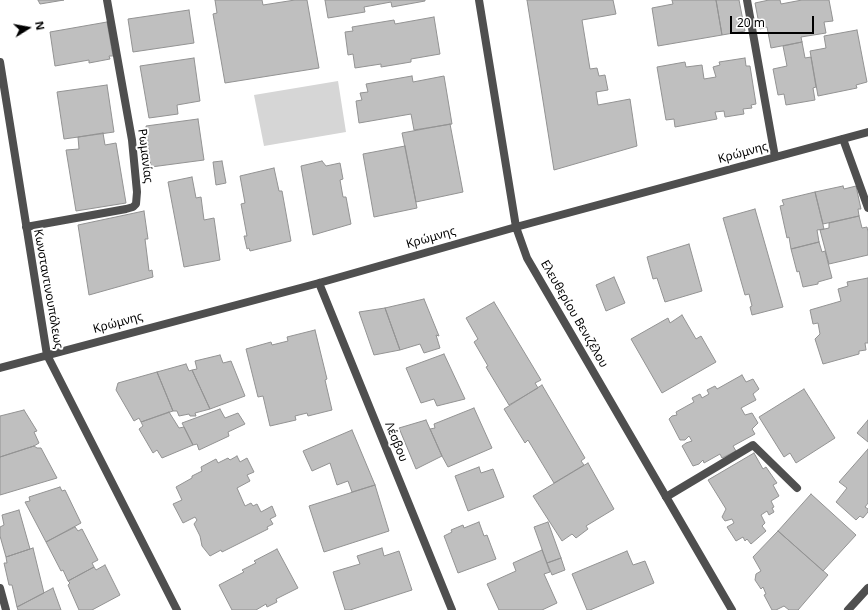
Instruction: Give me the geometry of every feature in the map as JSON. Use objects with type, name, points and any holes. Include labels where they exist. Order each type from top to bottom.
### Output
[{"type":"street","name":"Ρωμανίας","points":[[26,227],[126,209],[133,207],[136,204],[137,192],[132,140],[107,0]]},
{"type":"street","name":"Ελευθερίου Βενιζέλου","points":[[479,0],[516,227],[527,258],[732,610]]},
{"type":"street","points":[[747,0],[775,157]]},
{"type":"street","name":"Κωνσταντινουπόλεως","points":[[0,62],[47,355],[177,610]]},
{"type":"street","name":"Κρώμνης","points":[[0,368],[319,283],[516,227],[868,132]]},
{"type":"street","points":[[843,139],[868,208]]},
{"type":"street","name":"Λέσβου","points":[[319,283],[452,610]]},
{"type":"street","points":[[666,497],[753,445],[797,488]]},
{"type":"street","points":[[0,588],[6,610]]},
{"type":"street","points":[[848,610],[868,588]]},
{"type":"shaded area","points":[[338,81],[346,132],[264,146],[254,95]]},
{"type":"building","points":[[38,0],[64,0],[40,4]]},
{"type":"building","points":[[215,0],[262,0],[263,5],[295,0],[307,0],[319,68],[225,83],[213,14],[217,13]]},
{"type":"building","points":[[325,0],[425,1],[392,7],[391,2],[364,7],[365,12],[328,18]]},
{"type":"building","points":[[527,0],[613,0],[616,14],[582,20],[590,69],[597,68],[599,76],[605,75],[608,90],[596,92],[598,105],[630,99],[637,146],[554,170]]},
{"type":"building","points":[[672,0],[716,0],[722,35],[658,46],[652,8],[673,4]]},
{"type":"building","points":[[716,0],[739,0],[745,31],[722,35]]},
{"type":"building","points":[[769,0],[780,0],[781,4],[802,0],[829,0],[833,21],[824,22],[826,33],[801,37],[802,42],[771,48],[767,27],[760,29],[755,3]]},
{"type":"building","points":[[189,10],[194,43],[133,52],[128,19]]},
{"type":"building","points":[[434,17],[440,54],[411,59],[411,62],[381,67],[381,64],[355,68],[353,54],[348,55],[345,32],[353,31],[352,27],[394,20],[395,24]]},
{"type":"building","points":[[107,22],[113,56],[109,56],[110,59],[89,63],[89,60],[55,66],[50,32]]},
{"type":"building","points":[[857,30],[867,82],[856,85],[857,88],[818,96],[810,51],[826,48],[824,36]]},
{"type":"building","points":[[802,42],[805,58],[811,57],[816,87],[813,88],[815,100],[786,105],[784,94],[778,95],[773,69],[787,66],[783,46]]},
{"type":"building","points":[[194,58],[200,101],[177,105],[178,114],[149,118],[140,66]]},
{"type":"building","points":[[745,58],[746,66],[750,66],[756,104],[751,105],[752,108],[743,109],[744,114],[725,117],[724,111],[715,112],[717,119],[675,127],[674,119],[666,120],[657,67],[685,62],[686,67],[702,65],[704,79],[716,77],[713,67],[720,65],[719,62]]},
{"type":"building","points":[[412,76],[413,82],[444,76],[452,124],[414,130],[411,114],[359,123],[356,101],[362,100],[360,93],[368,92],[366,84]]},
{"type":"building","points":[[107,85],[114,132],[64,139],[57,92]]},
{"type":"building","points":[[198,119],[204,160],[151,167],[146,126]]},
{"type":"building","points":[[450,124],[463,192],[416,202],[402,133]]},
{"type":"building","points":[[103,133],[105,145],[116,143],[126,203],[76,211],[66,150],[79,149],[78,137]]},
{"type":"building","points":[[405,146],[417,208],[374,217],[363,154]]},
{"type":"building","points":[[222,161],[226,183],[216,185],[213,162]]},
{"type":"building","points":[[322,161],[326,166],[340,163],[343,179],[340,180],[343,197],[346,197],[351,224],[313,235],[301,166]]},
{"type":"building","points":[[274,168],[279,191],[282,191],[291,241],[250,251],[249,248],[247,249],[244,236],[247,236],[241,204],[245,203],[240,176]]},
{"type":"building","points":[[192,177],[196,198],[201,197],[204,220],[214,218],[220,260],[184,267],[168,182]]},
{"type":"building","points":[[843,186],[844,189],[856,186],[861,209],[858,209],[859,216],[823,224],[815,192]]},
{"type":"building","points":[[815,192],[824,229],[817,230],[819,242],[791,249],[780,206],[784,205],[782,200]]},
{"type":"building","points":[[755,209],[783,307],[752,315],[750,307],[752,306],[749,294],[745,295],[723,218]]},
{"type":"building","points":[[144,211],[148,239],[145,239],[149,271],[152,270],[153,277],[89,295],[78,225]]},
{"type":"building","points":[[859,216],[862,228],[867,227],[868,255],[829,264],[820,230],[829,228],[829,223]]},
{"type":"building","points":[[819,242],[822,252],[825,251],[832,278],[818,282],[818,284],[803,287],[799,271],[797,272],[791,249]]},
{"type":"building","points":[[689,244],[702,291],[665,302],[657,278],[653,279],[647,257]]},
{"type":"building","points":[[614,277],[625,303],[606,311],[596,285]]},
{"type":"building","points":[[868,278],[868,343],[865,343],[866,350],[859,351],[859,354],[823,364],[815,339],[820,334],[818,323],[813,324],[810,310],[841,301],[838,289],[848,286],[847,282]]},
{"type":"building","points":[[424,299],[439,336],[436,335],[440,348],[424,353],[420,344],[400,350],[385,308]]},
{"type":"building","points":[[494,302],[541,380],[535,383],[538,388],[509,405],[486,367],[488,366],[474,342],[478,339],[466,318]]},
{"type":"building","points":[[385,308],[400,350],[374,355],[359,312]]},
{"type":"building","points":[[682,315],[696,339],[701,336],[716,362],[662,393],[631,339],[668,318],[670,323]]},
{"type":"building","points":[[315,330],[327,379],[325,380],[332,410],[308,416],[307,413],[295,416],[296,420],[270,426],[263,396],[258,397],[246,349],[271,342],[272,345],[288,341],[287,337]]},
{"type":"building","points":[[444,354],[465,399],[437,406],[434,399],[421,403],[406,368]]},
{"type":"building","points":[[220,355],[223,363],[231,361],[245,396],[210,409],[192,370],[197,369],[195,361]]},
{"type":"building","points":[[186,364],[189,371],[192,370],[210,409],[195,413],[196,416],[190,416],[189,414],[179,416],[177,411],[173,411],[157,372]]},
{"type":"building","points":[[157,372],[173,411],[141,422],[139,418],[134,421],[116,390],[118,383]]},
{"type":"building","points":[[742,375],[746,382],[753,379],[759,389],[753,394],[756,400],[741,408],[745,415],[752,413],[758,423],[752,429],[755,434],[733,446],[736,451],[722,458],[720,454],[704,463],[703,460],[699,464],[693,466],[682,446],[692,441],[689,436],[685,440],[680,440],[669,419],[672,416],[677,415],[676,412],[694,402],[692,398],[700,394],[702,398],[709,394],[707,390],[715,386],[717,389]]},
{"type":"building","points":[[542,385],[585,458],[581,461],[584,465],[554,483],[528,440],[525,443],[504,409]]},
{"type":"building","points":[[804,389],[835,438],[796,463],[790,453],[784,457],[759,417]]},
{"type":"building","points":[[474,408],[492,448],[448,467],[430,429],[435,428],[434,424]]},
{"type":"building","points":[[220,409],[225,418],[238,413],[245,424],[228,432],[229,436],[199,450],[197,444],[193,445],[182,423]]},
{"type":"building","points":[[24,410],[37,431],[34,432],[39,443],[0,457],[0,416]]},
{"type":"building","points":[[169,412],[179,428],[184,427],[193,445],[162,458],[157,450],[153,453],[139,429],[143,426],[141,422]]},
{"type":"building","points":[[426,420],[442,456],[416,469],[399,428]]},
{"type":"building","points":[[868,420],[868,442],[857,433]]},
{"type":"building","points":[[352,430],[375,485],[352,492],[348,481],[337,485],[330,463],[312,471],[303,451]]},
{"type":"building","points":[[34,446],[41,448],[57,478],[0,495],[0,457]]},
{"type":"building","points":[[868,449],[868,503],[865,507],[868,509],[868,512],[863,518],[860,516],[856,520],[836,502],[847,488],[839,482]]},
{"type":"building","points":[[754,453],[763,469],[766,467],[777,483],[773,485],[779,496],[771,501],[774,507],[772,508],[774,512],[769,515],[767,511],[761,515],[765,523],[762,526],[766,531],[751,544],[747,539],[745,541],[743,537],[736,541],[727,527],[734,523],[732,519],[725,521],[722,517],[726,509],[708,480]]},
{"type":"building","points":[[237,456],[240,462],[247,458],[254,472],[247,475],[250,481],[237,488],[245,506],[251,503],[253,506],[257,504],[261,512],[272,506],[276,516],[270,519],[273,524],[267,527],[268,529],[222,552],[221,550],[210,556],[202,546],[200,536],[194,524],[197,520],[195,517],[183,523],[173,504],[182,500],[176,487],[202,471],[201,467],[216,459],[218,463],[228,458],[230,460]]},
{"type":"building","points":[[588,463],[614,509],[586,526],[588,529],[576,538],[572,534],[562,541],[533,496]]},
{"type":"building","points":[[479,467],[481,473],[493,469],[504,497],[468,511],[455,476]]},
{"type":"building","points":[[375,485],[389,531],[324,552],[309,506]]},
{"type":"building","points":[[60,487],[62,491],[65,490],[81,523],[46,542],[25,502],[30,501],[29,497]]},
{"type":"building","points":[[811,494],[856,535],[823,571],[778,531]]},
{"type":"building","points":[[19,510],[30,549],[6,557],[0,536],[0,527],[4,525],[2,515]]},
{"type":"building","points":[[479,522],[484,536],[487,535],[496,559],[458,573],[444,536],[452,532],[451,530],[463,525],[464,528]]},
{"type":"building","points":[[548,522],[561,558],[547,563],[534,527]]},
{"type":"building","points":[[75,527],[78,531],[82,529],[98,560],[92,563],[94,567],[68,581],[46,542]]},
{"type":"building","points":[[778,531],[828,575],[798,610],[789,610],[784,606],[776,610],[772,610],[764,595],[766,594],[763,587],[761,589],[755,580],[756,574],[761,571],[753,557]]},
{"type":"building","points":[[33,548],[44,593],[17,607],[12,585],[9,585],[4,563],[7,563],[6,557]]},
{"type":"building","points":[[382,548],[384,556],[399,551],[412,590],[350,610],[345,610],[333,572],[360,564],[357,556]]},
{"type":"building","points":[[277,549],[298,588],[276,599],[277,602],[267,607],[266,604],[256,610],[232,610],[219,585],[244,572],[242,570],[256,563],[254,561]]},
{"type":"building","points":[[542,550],[550,572],[544,574],[557,603],[542,610],[499,610],[487,584],[516,571],[513,563]]},
{"type":"building","points":[[627,551],[633,565],[645,561],[654,583],[587,610],[572,574]]},
{"type":"building","points":[[561,558],[565,570],[552,575],[547,563]]},
{"type":"building","points":[[105,565],[120,595],[92,610],[79,610],[68,585],[70,583],[68,581],[94,567],[96,570]]},
{"type":"building","points":[[53,588],[61,610],[18,610],[17,607]]}]
